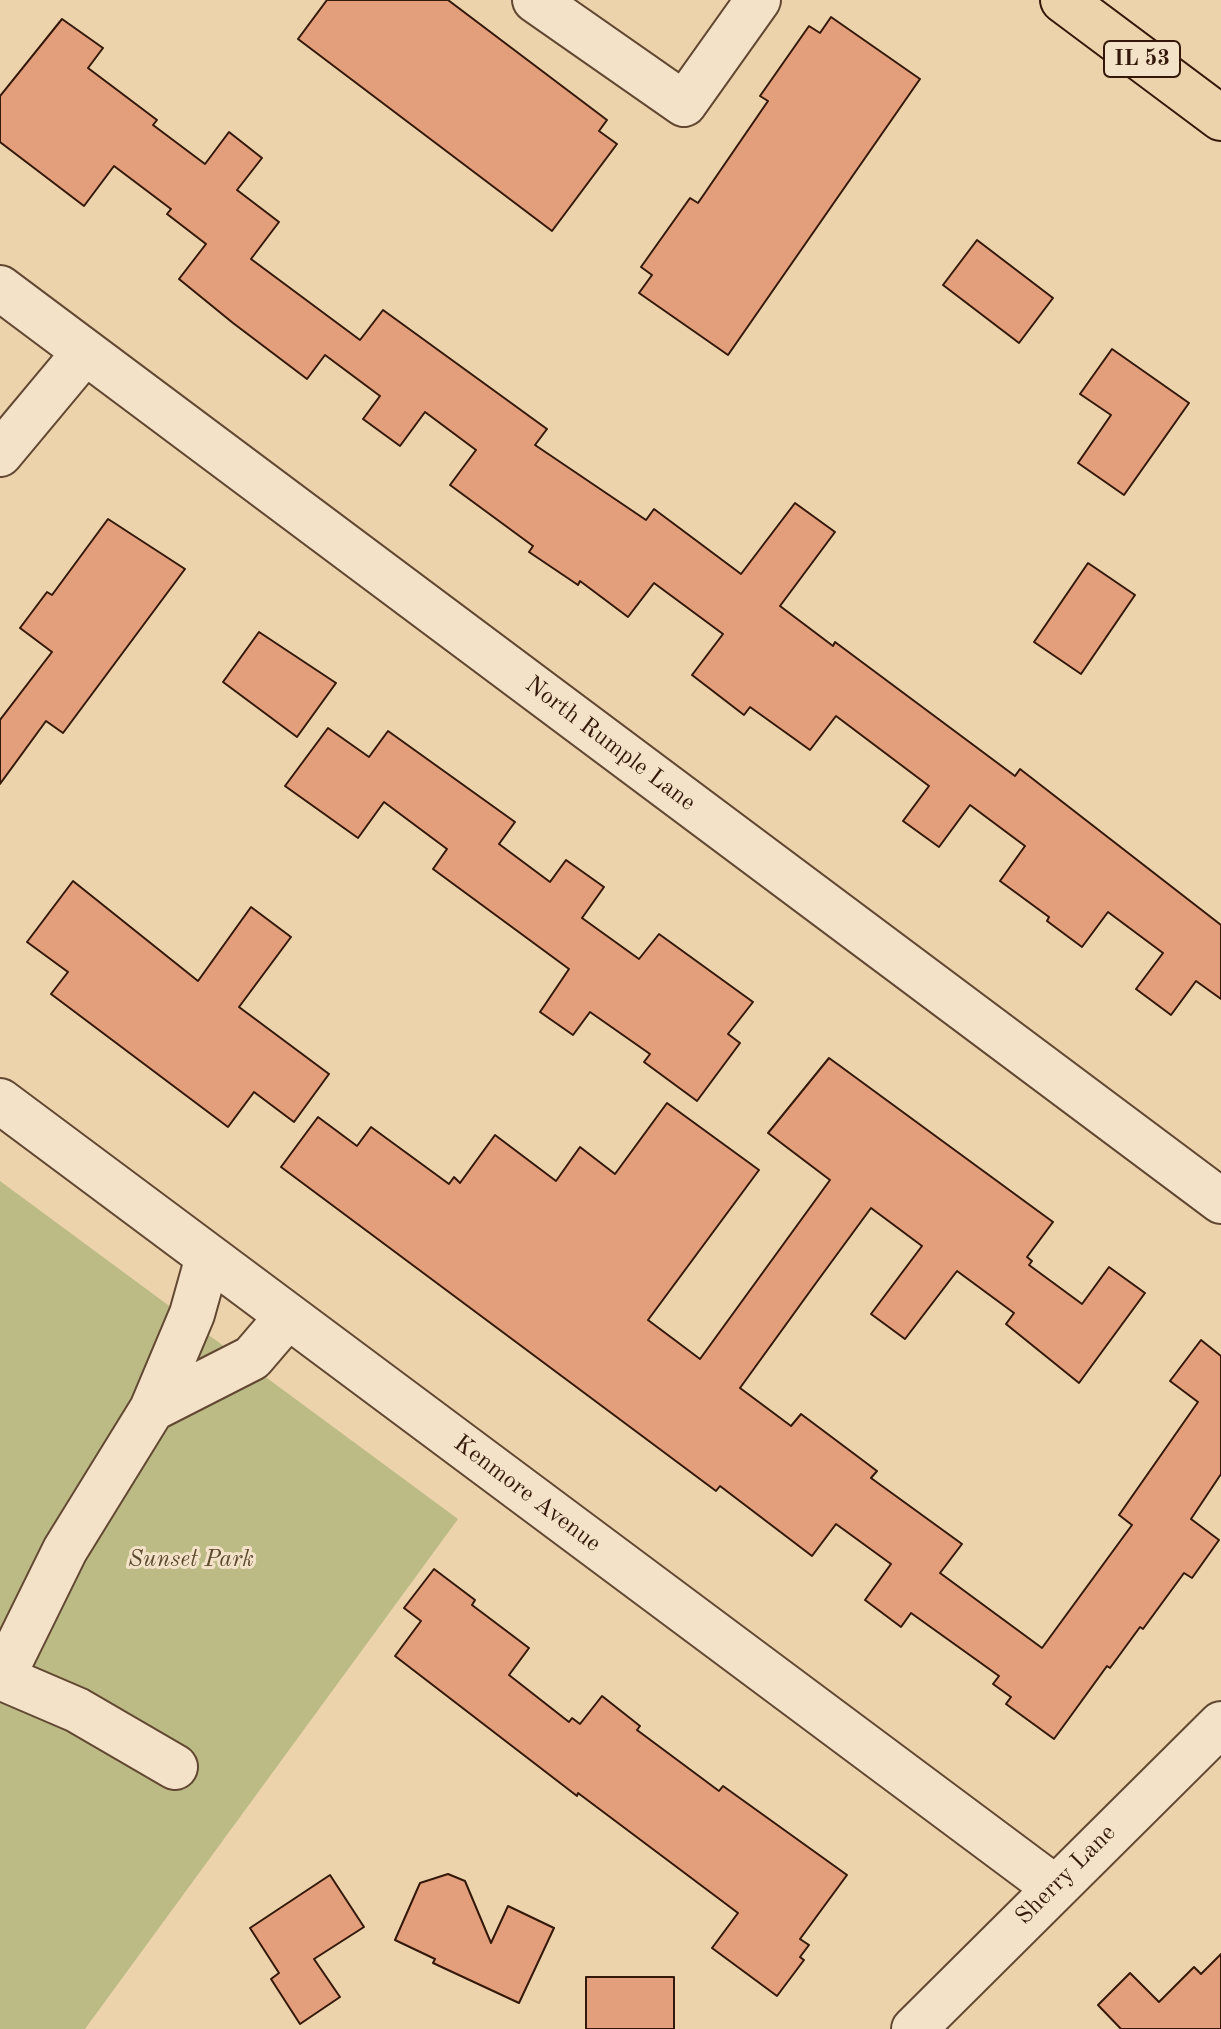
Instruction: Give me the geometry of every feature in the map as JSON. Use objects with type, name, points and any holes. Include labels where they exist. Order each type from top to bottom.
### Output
[{"type":"main road","name":"IL 53","points":[[1063,0],[1221,118]]},
{"type":"street","points":[[535,0],[684,104],[758,0]]},
{"type":"street","name":"North Rumple Lane","points":[[0,288],[1221,1201]]},
{"type":"street","points":[[0,454],[85,352]]},
{"type":"street","name":"Kenmore Avenue","points":[[0,1101],[1054,1887]]},
{"type":"street","points":[[175,1767],[77,1710],[1,1678],[65,1550],[152,1409],[192,1314],[208,1257]]},
{"type":"street","points":[[152,1409],[252,1358],[288,1316]]},
{"type":"street","name":"Sherry Lane","points":[[914,2029],[1221,1724]]},
{"type":"green space","name":"Sunset Park","points":[[0,1181],[458,1519],[85,2029],[0,2029]]},
{"type":"building","points":[[327,0],[448,0],[607,120],[599,131],[617,144],[552,231],[298,39]]},
{"type":"building","points":[[831,17],[920,79],[728,355],[639,293],[652,275],[641,267],[690,198],[698,203],[768,101],[760,96],[809,26],[820,33]]},
{"type":"building","points":[[62,19],[103,48],[88,68],[157,120],[153,125],[205,164],[229,132],[262,158],[237,190],[279,222],[251,259],[360,340],[383,310],[547,429],[535,445],[646,520],[654,509],[741,574],[795,503],[835,532],[780,606],[833,646],[835,642],[1015,776],[1020,769],[1221,925],[1221,999],[1196,981],[1171,1015],[1136,989],[1163,953],[1108,912],[1082,947],[1047,921],[1049,917],[1000,881],[1025,846],[970,805],[939,847],[903,821],[929,786],[836,716],[810,750],[750,707],[744,715],[692,675],[723,634],[654,583],[628,617],[580,581],[578,585],[529,552],[533,546],[450,485],[476,450],[425,412],[400,446],[363,419],[380,396],[325,355],[307,379],[233,323],[179,279],[206,244],[167,214],[171,209],[114,166],[84,206],[0,142],[0,96]]},
{"type":"building","points":[[977,240],[1053,298],[1019,343],[943,285]]},
{"type":"building","points":[[1112,349],[1189,403],[1124,495],[1078,463],[1111,415],[1080,394]]},
{"type":"building","points":[[108,519],[185,569],[63,733],[46,721],[0,784],[0,720],[52,652],[20,628],[47,592],[52,595]]},
{"type":"building","points":[[1088,563],[1135,595],[1081,674],[1034,642]]},
{"type":"building","points":[[259,632],[336,683],[297,737],[223,682]]},
{"type":"building","points":[[328,728],[369,757],[388,731],[515,822],[499,844],[550,882],[566,860],[604,887],[582,918],[639,959],[659,934],[753,1002],[728,1034],[740,1043],[697,1101],[644,1062],[650,1054],[590,1012],[573,1035],[540,1012],[569,969],[433,869],[447,849],[384,802],[358,838],[285,786]]},
{"type":"building","points":[[73,881],[198,981],[251,907],[291,937],[239,1007],[329,1074],[294,1122],[254,1092],[228,1127],[51,994],[68,972],[27,942]]},
{"type":"building","points":[[829,1058],[1053,1222],[1027,1257],[1032,1261],[1029,1265],[1082,1304],[1109,1267],[1145,1293],[1079,1383],[1006,1324],[1014,1313],[957,1271],[905,1339],[871,1314],[922,1246],[871,1208],[816,1283],[740,1388],[791,1426],[801,1414],[877,1471],[871,1478],[962,1544],[940,1573],[1042,1648],[1132,1525],[1119,1515],[1198,1402],[1170,1381],[1201,1340],[1221,1356],[1221,1474],[1191,1519],[1219,1540],[1192,1578],[1184,1573],[1143,1629],[1140,1627],[1110,1668],[1107,1666],[1054,1739],[1006,1704],[1011,1697],[993,1684],[999,1676],[911,1613],[901,1627],[865,1600],[891,1564],[836,1524],[812,1556],[720,1486],[716,1491],[281,1167],[318,1117],[357,1146],[371,1127],[449,1184],[454,1177],[460,1183],[495,1135],[556,1181],[580,1147],[615,1174],[667,1103],[759,1170],[648,1320],[700,1359],[830,1180],[768,1133]]},
{"type":"building","points":[[434,1569],[475,1600],[472,1605],[529,1648],[509,1675],[569,1722],[572,1718],[580,1724],[602,1696],[640,1726],[637,1730],[719,1791],[723,1786],[847,1875],[800,1939],[809,1945],[800,1957],[804,1960],[777,1996],[712,1948],[738,1913],[578,1793],[577,1796],[395,1656],[421,1621],[404,1608]]},
{"type":"building","points":[[448,1874],[465,1881],[491,1943],[508,1906],[554,1928],[519,2003],[433,1963],[435,1959],[395,1940],[420,1883]]},
{"type":"building","points":[[330,1875],[364,1927],[314,1959],[340,1997],[300,2024],[271,1979],[279,1973],[250,1928]]},
{"type":"building","points":[[1221,1954],[1221,2029],[1121,2029],[1098,2005],[1130,1973],[1159,2002],[1194,1967],[1201,1974]]},
{"type":"building","points":[[586,1977],[674,1977],[674,2029],[586,2029]]}]
